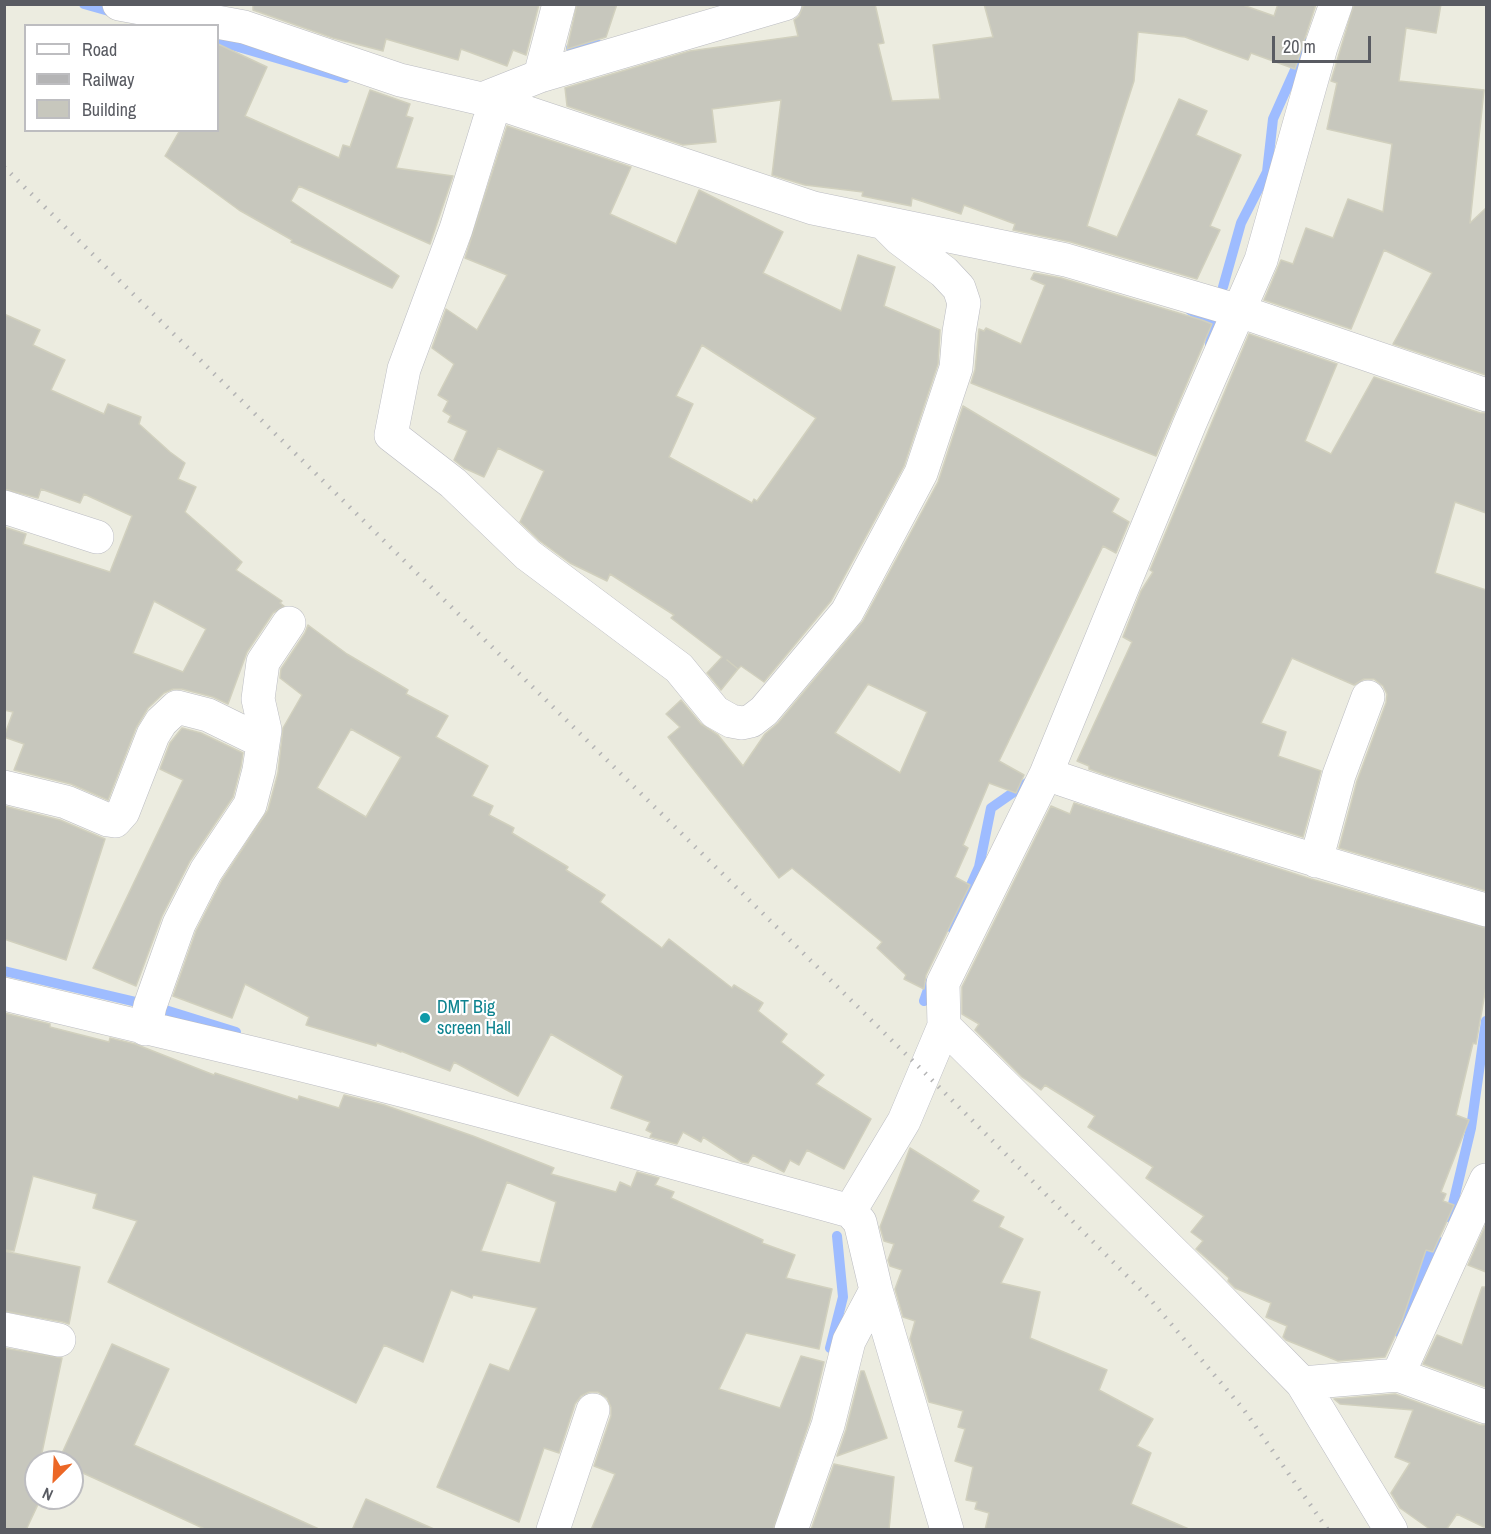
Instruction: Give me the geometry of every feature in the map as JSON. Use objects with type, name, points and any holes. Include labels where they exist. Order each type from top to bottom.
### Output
[{"type":"street","points":[[119,4],[247,16],[400,80],[489,100],[813,208],[1066,260],[1239,311],[1486,395]]},
{"type":"street","points":[[540,76],[559,4]]},
{"type":"street","points":[[489,100],[540,76],[785,4]]},
{"type":"street","points":[[850,1211],[904,1121],[944,1026],[943,983],[1046,774],[1167,478],[1261,260],[1321,47],[1336,4]]},
{"type":"street","points":[[489,100],[456,229],[404,369],[390,435],[453,483],[528,555],[679,668],[715,712],[731,721],[742,723],[751,721],[764,711],[848,612],[921,473],[956,368],[964,303],[959,288],[944,272],[900,239],[883,222]]},
{"type":"street","points":[[4,507],[97,537]]},
{"type":"street","points":[[145,1029],[150,1006],[179,924],[206,871],[250,805],[265,730],[258,699],[263,662],[289,623]]},
{"type":"street","points":[[1316,861],[1340,775],[1368,697]]},
{"type":"street","points":[[4,787],[66,802],[115,821],[123,812],[153,735],[161,722],[177,707],[208,715],[263,742]]},
{"type":"street","points":[[1046,774],[1139,806],[1316,861],[1486,910]]},
{"type":"street","points":[[4,994],[260,1055],[689,1166],[850,1211],[860,1222],[876,1290],[947,1530]]},
{"type":"street","points":[[944,1026],[1302,1383],[1391,1530]]},
{"type":"street","points":[[1398,1375],[1486,1180]]},
{"type":"street","points":[[790,1530],[828,1425],[849,1341],[876,1290]]},
{"type":"street","points":[[4,1329],[59,1340]]},
{"type":"street","points":[[1302,1383],[1398,1375],[1486,1407]]},
{"type":"street","points":[[553,1530],[593,1410]]},
{"type":"building","points":[[253,4],[539,4],[526,55],[513,50],[507,66],[461,49],[458,60],[386,39],[383,51],[333,38],[253,10]]},
{"type":"building","points":[[577,4],[617,4],[606,37],[567,49]]},
{"type":"building","points":[[808,4],[875,4],[884,43],[878,44],[892,101],[940,99],[933,45],[993,37],[984,4],[1240,4],[1274,16],[1278,4],[1316,4],[1295,69],[1251,53],[1248,60],[1185,37],[1138,32],[1134,81],[1087,226],[1117,237],[1179,99],[1207,111],[1196,135],[1241,155],[1210,226],[1220,230],[1197,279],[1071,242],[1013,230],[1015,224],[964,205],[961,214],[912,198],[911,206],[862,196],[863,192],[805,185],[772,175],[781,100],[712,109],[716,142],[683,145],[567,106],[565,88],[690,51],[798,36],[794,20],[799,16],[803,6]]},
{"type":"building","points":[[1354,4],[1441,4],[1436,33],[1406,28],[1399,81],[1484,90],[1470,223],[1486,208],[1486,375],[1393,344],[1432,273],[1384,250],[1351,329],[1264,300],[1281,260],[1293,264],[1306,228],[1333,238],[1348,199],[1383,212],[1392,144],[1327,129],[1337,83],[1331,81]]},
{"type":"building","points":[[219,44],[267,67],[245,116],[339,158],[343,145],[350,147],[370,90],[410,104],[406,116],[413,118],[396,168],[453,176],[430,244],[299,186],[291,201],[399,276],[392,288],[291,242],[292,240],[239,210],[165,156],[179,132],[219,132]]},
{"type":"building","points":[[507,126],[631,167],[610,214],[676,244],[699,190],[783,232],[763,273],[841,311],[858,255],[895,267],[884,306],[940,330],[938,364],[904,466],[831,601],[764,682],[741,666],[721,690],[707,673],[722,657],[671,618],[674,615],[610,574],[607,581],[570,563],[540,541],[520,522],[544,471],[498,448],[484,477],[464,468],[454,460],[467,431],[448,422],[451,416],[443,411],[448,401],[438,395],[454,364],[432,348],[446,309],[477,330],[507,275],[465,258]],"holes":[[[702,345],[816,418],[757,501],[754,499],[752,503],[669,457],[693,404],[676,396]]]},
{"type":"building","points":[[1034,273],[1061,278],[1212,324],[1156,456],[971,383],[975,370],[979,329],[984,331],[986,328],[1021,344],[1045,285],[1031,279]]},
{"type":"building","points":[[4,314],[40,330],[33,345],[65,360],[51,390],[104,414],[108,404],[141,417],[139,424],[185,463],[178,479],[196,487],[185,512],[242,562],[236,570],[282,601],[280,603],[284,606],[273,613],[247,652],[228,704],[213,697],[173,689],[164,693],[148,708],[136,728],[108,800],[71,784],[14,770],[24,744],[4,737],[13,712],[4,710],[4,527],[26,534],[23,544],[110,572],[132,516],[84,494],[80,503],[41,489],[38,498],[4,489]],"holes":[[[154,601],[206,629],[183,672],[133,653]]]},
{"type":"building","points":[[1249,334],[1337,364],[1305,441],[1331,454],[1374,377],[1480,413],[1486,413],[1486,513],[1455,502],[1435,573],[1486,590],[1486,891],[1339,848],[1357,781],[1386,703],[1387,694],[1383,686],[1374,679],[1364,679],[1354,685],[1292,658],[1261,723],[1286,732],[1278,756],[1321,771],[1303,837],[1106,775],[1089,769],[1089,766],[1077,761],[1132,642],[1123,637],[1141,591],[1153,572],[1150,570]]},
{"type":"building","points":[[963,406],[1119,499],[1112,512],[1129,522],[1116,553],[1103,546],[999,761],[1024,775],[1016,793],[989,783],[963,845],[968,848],[955,877],[970,885],[926,975],[924,989],[904,979],[906,975],[877,948],[882,942],[792,868],[779,878],[668,737],[680,727],[666,714],[681,700],[701,724],[718,735],[743,766],[765,734],[778,723],[863,621],[938,482]],"holes":[[[868,684],[927,712],[900,773],[835,733]]]},
{"type":"building","points":[[308,625],[347,654],[408,690],[406,694],[448,716],[436,737],[488,766],[472,796],[493,806],[489,815],[514,828],[512,833],[568,867],[566,870],[605,895],[600,902],[662,948],[669,939],[732,988],[734,985],[763,1003],[758,1011],[787,1034],[781,1042],[824,1075],[816,1084],[871,1119],[844,1169],[807,1150],[799,1165],[790,1160],[784,1172],[753,1155],[748,1163],[742,1162],[703,1137],[701,1142],[683,1132],[677,1144],[650,1137],[652,1133],[646,1130],[650,1122],[611,1108],[623,1076],[551,1034],[518,1096],[454,1062],[450,1071],[377,1043],[376,1046],[306,1025],[309,1017],[245,984],[232,1018],[173,996],[196,931],[222,880],[268,810],[278,773],[283,728],[302,695],[280,678],[281,669]],"holes":[[[351,729],[401,757],[366,817],[317,788]]]},
{"type":"building","points":[[182,728],[201,733],[243,753],[241,766],[233,797],[190,861],[162,916],[136,986],[93,968],[183,780],[160,769],[170,743]]},
{"type":"building","points":[[1074,803],[1311,879],[1486,928],[1486,987],[1476,1044],[1473,1043],[1456,1115],[1469,1120],[1441,1192],[1446,1194],[1443,1201],[1454,1205],[1433,1252],[1426,1250],[1402,1321],[1385,1357],[1338,1361],[1286,1340],[1283,1337],[1287,1326],[1266,1317],[1271,1303],[1235,1288],[1228,1281],[1229,1278],[1196,1249],[1203,1241],[1191,1232],[1204,1216],[1146,1178],[1153,1167],[1088,1127],[1095,1116],[1045,1085],[1041,1090],[1022,1077],[975,1030],[979,1024],[962,1014],[962,987],[1051,806],[1070,814]]},
{"type":"building","points":[[4,806],[60,820],[105,839],[66,960],[4,939]]},
{"type":"building","points":[[4,1013],[109,1042],[110,1038],[135,1044],[214,1075],[215,1073],[298,1100],[299,1096],[339,1108],[344,1095],[384,1105],[473,1136],[554,1168],[551,1174],[616,1192],[620,1182],[631,1187],[637,1172],[659,1178],[655,1185],[674,1192],[671,1198],[763,1240],[762,1243],[795,1255],[786,1278],[832,1289],[819,1349],[746,1333],[719,1389],[780,1408],[801,1356],[824,1362],[810,1420],[773,1530],[591,1530],[615,1474],[594,1466],[611,1416],[611,1407],[607,1398],[598,1392],[589,1392],[581,1396],[575,1404],[559,1453],[544,1448],[519,1522],[437,1487],[490,1364],[509,1371],[537,1308],[473,1295],[472,1298],[451,1290],[423,1362],[384,1345],[356,1403],[108,1282],[137,1221],[93,1208],[97,1194],[33,1176],[14,1251],[4,1250]],"holes":[[[507,1182],[556,1202],[540,1263],[481,1251]]]},
{"type":"building","points":[[910,1148],[979,1191],[972,1201],[1004,1217],[999,1227],[1023,1239],[1001,1283],[1040,1292],[1030,1338],[1107,1370],[1099,1390],[1153,1419],[1137,1446],[1151,1453],[1131,1504],[1191,1530],[985,1530],[989,1513],[975,1509],[977,1502],[966,1500],[973,1467],[955,1461],[965,1429],[958,1427],[963,1411],[929,1402],[910,1339],[915,1321],[903,1317],[895,1289],[902,1270],[890,1266],[888,1260],[894,1244],[884,1241],[880,1227]]},
{"type":"building","points":[[1486,1224],[1486,1272],[1468,1265]]},
{"type":"building","points":[[4,1251],[80,1267],[69,1324],[4,1311]]},
{"type":"building","points":[[1482,1287],[1486,1287],[1486,1387],[1423,1364],[1437,1335],[1462,1345]]},
{"type":"building","points":[[112,1344],[169,1369],[134,1445],[321,1530],[207,1530],[84,1474],[84,1450],[63,1450]]},
{"type":"building","points":[[4,1348],[62,1358],[43,1450],[24,1450],[24,1510],[35,1510],[26,1530],[4,1530]]},
{"type":"building","points":[[861,1371],[864,1371],[887,1438],[837,1456],[846,1430]]},
{"type":"building","points":[[1395,1394],[1480,1425],[1486,1425],[1486,1528],[1457,1514],[1446,1530],[1431,1530],[1400,1508],[1391,1493],[1410,1463],[1395,1457],[1413,1410],[1340,1404],[1334,1399]]},
{"type":"building","points":[[834,1464],[894,1477],[889,1530],[811,1530]]},
{"type":"building","points":[[366,1499],[436,1530],[352,1530]]},
{"type":"waterway","points":[[84,4],[116,13]]},
{"type":"waterway","points":[[219,41],[345,78]]},
{"type":"waterway","points":[[1223,287],[1241,223],[1267,172],[1273,119],[1307,43]]},
{"type":"waterway","points":[[571,48],[597,44]]},
{"type":"waterway","points":[[1190,310],[1212,323],[1210,345]]},
{"type":"waterway","points":[[952,928],[979,867],[991,808],[1034,778]]},
{"type":"waterway","points":[[4,971],[149,1005],[236,1032]]},
{"type":"waterway","points":[[924,1001],[931,981]]},
{"type":"waterway","points":[[1447,1217],[1453,1204],[1471,1128],[1486,1021]]},
{"type":"waterway","points":[[830,1348],[843,1297],[837,1236]]},
{"type":"waterway","points":[[1400,1333],[1436,1239]]},
{"type":"railway","points":[[4,167],[924,1072],[1149,1298],[1244,1410],[1328,1530]]},
{"type":"place","name":"DMT Big screen Hall","points":[[425,1018]]}]
